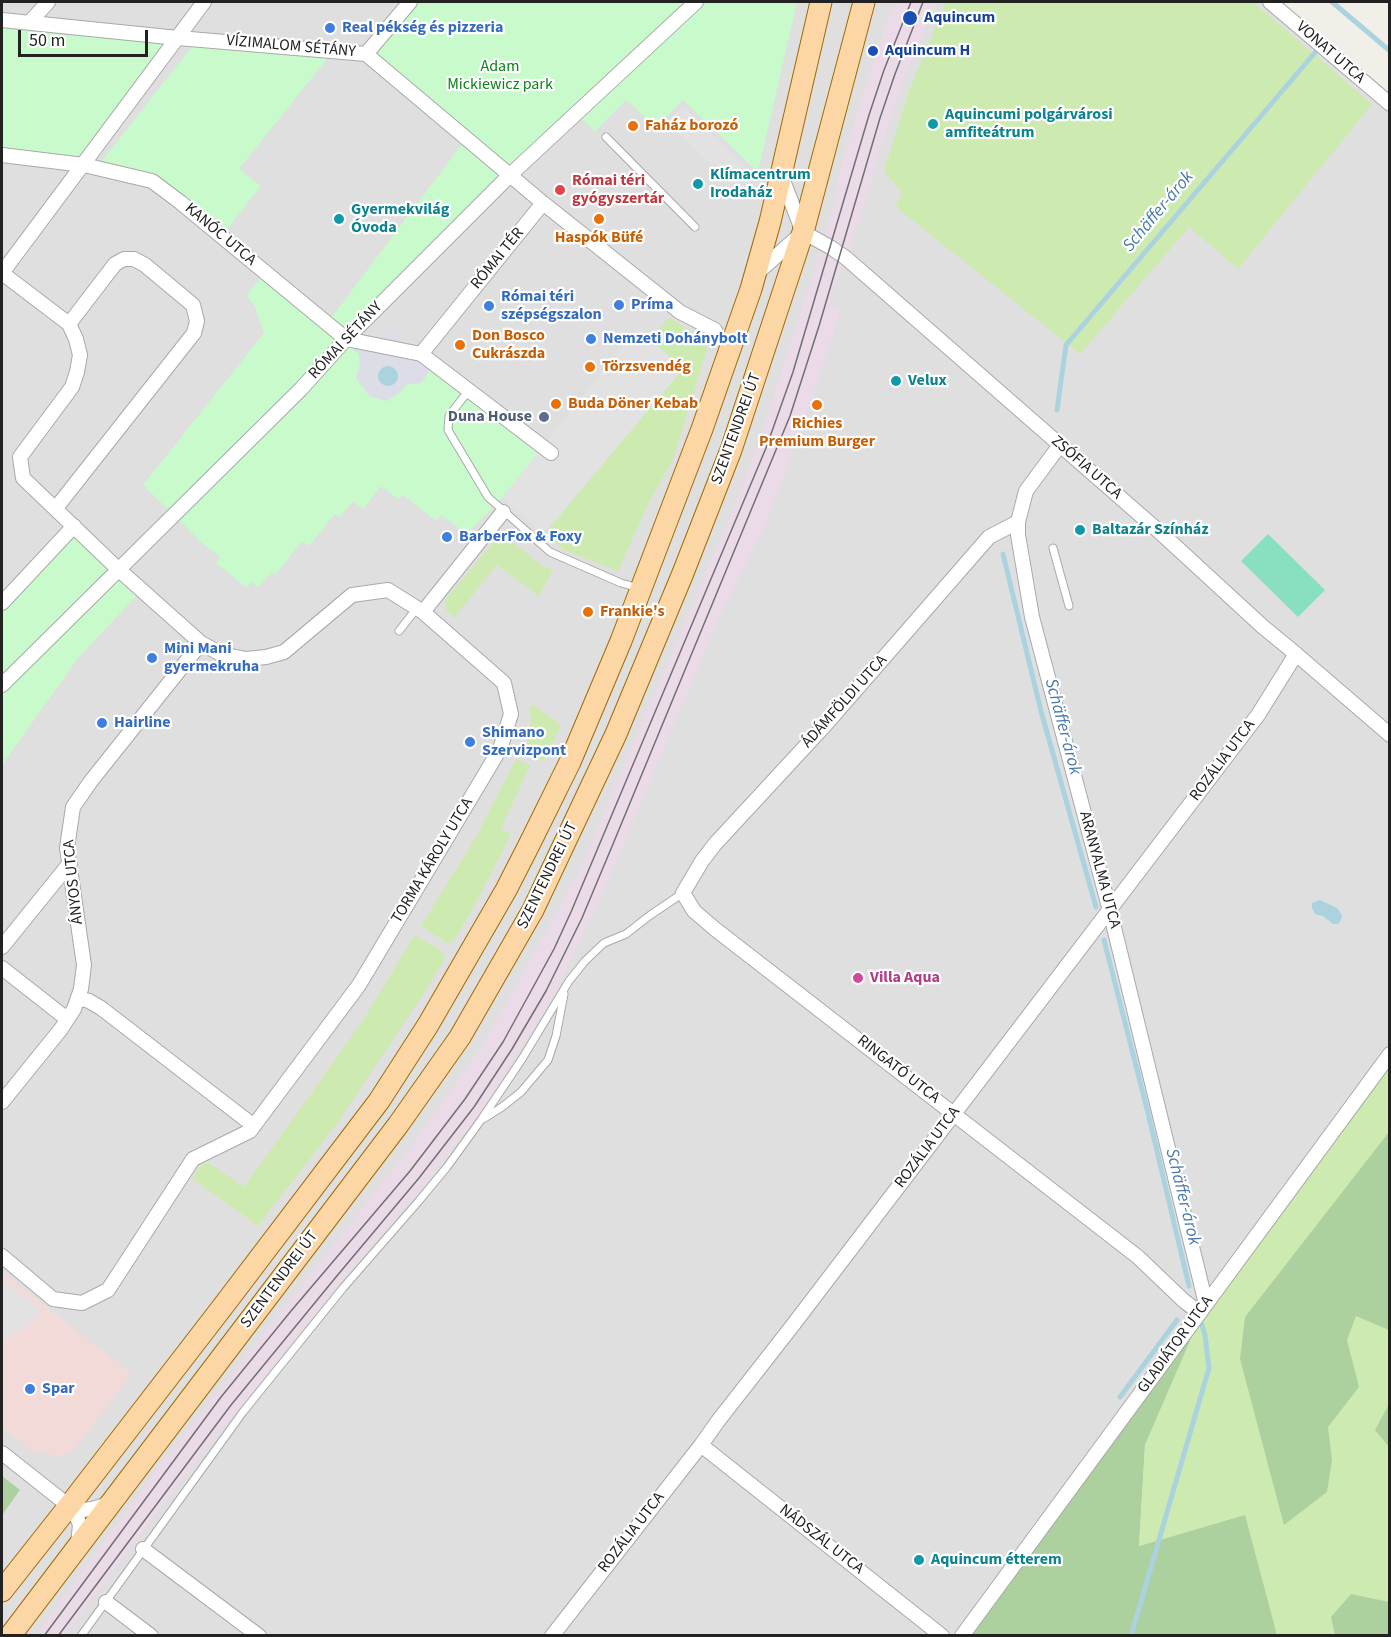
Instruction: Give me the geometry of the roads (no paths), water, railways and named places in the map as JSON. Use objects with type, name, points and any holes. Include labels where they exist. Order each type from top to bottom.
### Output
[{"type":"main road","name":"SZENTENDREI ÚT","points":[[2,1591],[379,1101],[428,1025],[531,843],[570,762],[641,588],[702,429],[755,274],[770,222],[820,2]]},
{"type":"main road","name":"SZENTENDREI ÚT","points":[[10,1635],[398,1125],[460,1037],[533,910],[616,734],[683,573],[738,430],[803,232],[864,2]]},
{"type":"street","points":[[30,22],[48,2]]},
{"type":"street","points":[[56,508],[194,333],[197,321],[193,305],[145,265],[134,259],[124,259],[115,264],[69,324],[2,273],[204,2]]},
{"type":"street","points":[[410,2],[366,54],[543,203],[680,312],[715,330]]},
{"type":"street","name":"RÓMAI SÉTÁNY","points":[[2,685],[302,389],[346,339],[510,175],[696,2]]},
{"type":"street","name":"VONAT UTCA","points":[[1270,2],[1389,104]]},
{"type":"street","name":"VÍZIMALOM SÉTÁNY","points":[[2,20],[366,54]]},
{"type":"street","name":"KANÓC UTCA","points":[[2,155],[84,165],[152,181],[346,339],[421,354]]},
{"type":"street","points":[[755,274],[803,232],[781,177]]},
{"type":"street","name":"RÓMAI TÉR","points":[[421,354],[543,203]]},
{"type":"street","name":"ZSÓFIA UTCA","points":[[803,232],[846,258],[1162,534],[1262,626],[1389,735]]},
{"type":"street","name":"TORMA KÁROLY UTCA","points":[[2,1256],[53,1299],[82,1303],[108,1290],[193,1159],[250,1131],[359,985],[500,749],[511,714],[504,683],[420,610],[388,590],[352,595],[284,652],[246,659],[221,654],[201,643],[118,569],[23,477],[20,457],[72,387],[77,372],[80,355],[69,324]]},
{"type":"street","points":[[421,354],[551,453]]},
{"type":"street","name":"ARANYALMA UTCA","points":[[1060,445],[1026,491],[1017,535],[1032,617],[1110,911],[1203,1309]]},
{"type":"street","points":[[420,610],[502,512]]},
{"type":"street","name":"ÁDÁMFÖLDI UTCA","points":[[683,893],[715,844],[827,723],[989,537],[1018,522]]},
{"type":"street","points":[[2,603],[74,526]]},
{"type":"street","name":"ÁNYOS UTCA","points":[[2,1102],[74,1009],[81,989],[84,965],[67,848],[74,807],[91,780],[201,643]]},
{"type":"street","name":"ROZÁLIA UTCA","points":[[552,1635],[701,1445],[1110,911],[1258,715],[1296,654]]},
{"type":"street","points":[[2,947],[70,863]]},
{"type":"street","name":"RINGATÓ UTCA","points":[[683,893],[694,911],[701,917],[1138,1257],[1184,1301],[1203,1309]]},
{"type":"street","points":[[2,968],[67,1019]]},
{"type":"street","points":[[78,998],[102,1008],[254,1125]]},
{"type":"street","name":"GLADIÁTOR UTCA","points":[[962,1635],[1389,1054]]},
{"type":"street","name":"NÁDSZÁL UTCA","points":[[701,1445],[942,1635]]},
{"type":"street","points":[[2,1453],[74,1510],[80,1525],[77,1548]]},
{"type":"street","points":[[69,1506],[82,1510],[92,1509],[115,1498]]},
{"type":"street","points":[[143,1549],[259,1635]]},
{"type":"street","points":[[106,1602],[151,1635]]},
{"type":"lane","points":[[606,137],[695,227]]},
{"type":"lane","points":[[469,390],[449,416],[448,430],[488,497],[502,512],[550,552],[621,583],[641,588]]},
{"type":"lane","points":[[1053,548],[1069,606]]},
{"type":"lane","points":[[399,631],[420,610]]},
{"type":"lane","points":[[81,1635],[220,1441],[284,1359],[426,1193],[481,1120],[522,1059],[565,988],[585,961],[604,943],[626,934],[683,893]]},
{"type":"lane","points":[[481,1120],[521,1092],[548,1060],[556,1036],[565,988]]},
{"type":"water","points":[[388,366],[395,369],[398,376],[395,383],[388,386],[381,383],[378,376],[381,369]]},
{"type":"water","points":[[1320,900],[1337,908],[1342,915],[1338,924],[1333,924],[1323,916],[1315,914],[1312,903]]},
{"type":"waterway","points":[[1332,2],[1390,51]]},
{"type":"waterway","name":"Schäffer-árok","points":[[1057,410],[1066,345],[1318,49]]},
{"type":"waterway","name":"Schäffer-árok","points":[[1003,554],[1041,711],[1096,907]]},
{"type":"waterway","name":"Schäffer-árok","points":[[1104,940],[1189,1286]]},
{"type":"waterway","points":[[1120,1397],[1177,1320]]},
{"type":"waterway","name":"Schäffer-árok","points":[[1131,1636],[1209,1368],[1202,1325]]},
{"type":"tram line","points":[[44,1636],[221,1397],[410,1171],[465,1099],[503,1042],[554,949],[766,448],[793,372],[869,115],[911,2]]},
{"type":"tram line","points":[[58,1636],[231,1405],[419,1178],[474,1107],[546,991],[582,918],[790,416],[880,118],[923,2]]},
{"type":"place","name":"Aquincum","points":[[910,18]]},
{"type":"place","name":"Real pékség és pizzeria","points":[[330,28]]},
{"type":"place","name":"Aquincum H","points":[[873,51]]},
{"type":"place","name":"Aquincumi polgárvárosi amfiteátrum","points":[[933,124]]},
{"type":"place","name":"Faház borozó","points":[[633,126]]},
{"type":"place","name":"Klímacentrum Irodaház","points":[[698,184]]},
{"type":"place","name":"Római téri gyógyszertár","points":[[560,190]]},
{"type":"place","name":"Gyermekvilág Óvoda","points":[[339,219]]},
{"type":"place","name":"Haspók Büfé","points":[[599,219]]},
{"type":"place","name":"Príma","points":[[619,305]]},
{"type":"place","name":"Római téri szépségszalon","points":[[489,306]]},
{"type":"place","name":"Nemzeti Dohánybolt","points":[[591,339]]},
{"type":"place","name":"Don Bosco Cukrászda","points":[[460,345]]},
{"type":"place","name":"Törzsvendég","points":[[590,367]]},
{"type":"place","name":"Velux","points":[[896,381]]},
{"type":"place","name":"Buda Döner Kebab","points":[[556,404]]},
{"type":"place","name":"Richies Premium Burger","points":[[817,405]]},
{"type":"place","name":"Duna House","points":[[544,417]]},
{"type":"place","name":"Baltazár Színház","points":[[1080,530]]},
{"type":"place","name":"BarberFox & Foxy","points":[[447,537]]},
{"type":"place","name":"Frankie's","points":[[588,612]]},
{"type":"place","name":"Mini Mani gyermekruha","points":[[152,658]]},
{"type":"place","name":"Hairline","points":[[102,723]]},
{"type":"place","name":"Shimano Szervizpont","points":[[470,742]]},
{"type":"place","name":"Villa Aqua","points":[[858,978]]},
{"type":"place","name":"Spar","points":[[30,1389]]},
{"type":"place","name":"Aquincum étterem","points":[[919,1560]]},
{"type":"park label","name":"Adam Mickiewicz park","points":[[500,76]]}]
